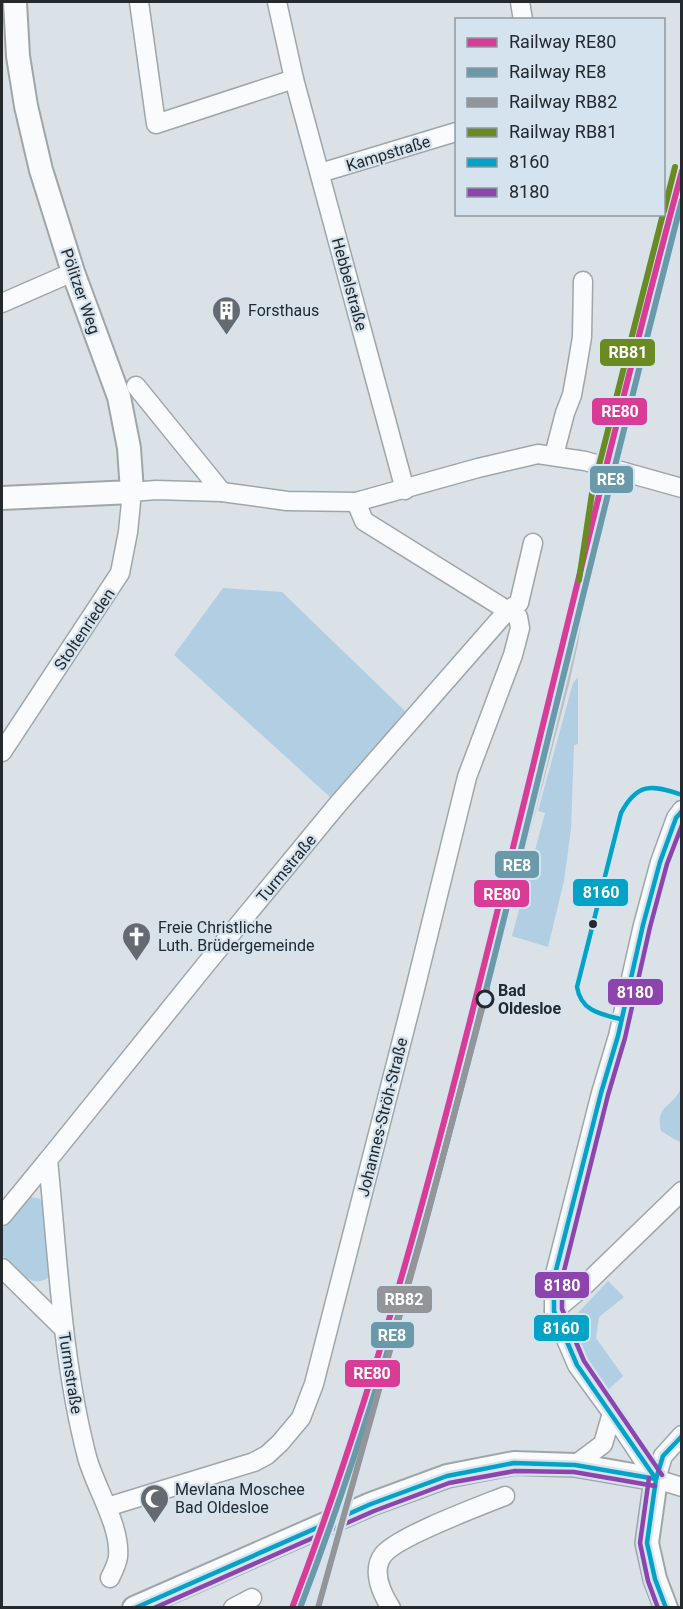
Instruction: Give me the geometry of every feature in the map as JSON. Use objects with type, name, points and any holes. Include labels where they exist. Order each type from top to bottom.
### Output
[{"type":"main road","name":"Pölitzer Weg","points":[[15,2],[18,56],[26,106],[41,170],[73,272],[119,397],[129,448],[132,492]]},
{"type":"main road","points":[[2,498],[132,492]]},
{"type":"main road","points":[[134,1608],[371,1504],[447,1476],[514,1463],[575,1465],[656,1479],[647,1543],[655,1579],[666,1608]]},
{"type":"street","points":[[139,2],[156,124],[294,79]]},
{"type":"street","name":"Hebbelstraße","points":[[277,2],[294,79],[405,490]]},
{"type":"street","points":[[520,2],[523,18]]},
{"type":"street","name":"Kampstraße","points":[[321,173],[455,132]]},
{"type":"street","points":[[2,303],[73,272]]},
{"type":"street","points":[[554,455],[572,395],[576,373],[582,337],[583,281]]},
{"type":"street","points":[[136,386],[222,492]]},
{"type":"street","points":[[132,492],[156,490],[222,492],[286,501],[356,502],[538,454],[585,461],[681,488]]},
{"type":"street","name":"Stoltenrieden","points":[[2,752],[120,573],[128,532],[132,492]]},
{"type":"street","points":[[356,502],[364,522],[508,610]]},
{"type":"street","name":"Turmstraße","points":[[2,1216],[332,812],[508,610],[519,603],[533,543]]},
{"type":"street","name":"Johannes-Ströh-Straße","points":[[107,1507],[254,1462],[280,1443],[303,1413],[314,1384],[345,1264],[466,777],[513,655],[520,628],[518,617],[508,610]]},
{"type":"street","points":[[681,810],[660,862],[618,1036],[595,1114],[554,1278],[554,1311],[577,1365],[656,1479],[681,1487]]},
{"type":"street","name":"Turmstraße","points":[[48,1160],[72,1393],[89,1465],[107,1507],[118,1548],[117,1561],[110,1578]]},
{"type":"street","points":[[554,1311],[594,1277],[681,1191]]},
{"type":"street","points":[[2,1268],[64,1329]]},
{"type":"street","points":[[575,1465],[603,1444],[612,1413]]},
{"type":"street","points":[[656,1479],[663,1456],[681,1435]]},
{"type":"street","points":[[391,1608],[386,1600],[377,1567],[382,1556],[391,1547],[457,1515],[505,1496]]},
{"type":"street","points":[[233,1608],[252,1598]]},
{"type":"shaded area","points":[[223,588],[282,592],[406,712],[331,798],[174,655]]},
{"type":"shaded area","points":[[578,677],[578,744],[574,745],[571,829],[564,881],[548,947],[512,936],[545,813],[538,811],[573,683]]},
{"type":"shaded area","points":[[681,1088],[681,1143],[661,1131],[660,1116]]},
{"type":"shaded area","points":[[31,1197],[40,1199],[45,1206],[50,1276],[37,1281],[30,1280],[18,1272],[2,1255],[2,1229],[25,1199]]},
{"type":"shaded area","points":[[608,1281],[624,1297],[599,1317],[596,1338],[623,1376],[606,1392],[580,1348],[573,1318]]},
{"type":"railway","points":[[487,990],[567,684],[586,581]]},
{"type":"rail line","name":"RB81","points":[[665,207],[675,167]]},
{"type":"rail line","name":"RE80","points":[[292,1608],[356,1426],[412,1241],[485,961],[615,432],[682,171]]},
{"type":"rail line","name":"RE8","points":[[300,1608],[365,1425],[421,1238],[495,956],[682,200]]},
{"type":"rail line","name":"RB81","points":[[579,580],[592,493],[662,216]]},
{"type":"rail line","name":"RB82","points":[[318,1608],[422,1236],[487,990]]},
{"type":"transit line","name":"8160","points":[[620,1019],[592,1010],[579,995],[577,987],[621,813],[639,791],[653,788],[682,795]]},
{"type":"transit line","name":"8160","points":[[656,1479],[577,1365],[554,1311],[554,1278],[601,1093],[618,1036],[660,862],[676,818],[682,811]]},
{"type":"transit line","name":"8180","points":[[662,1475],[584,1361],[562,1309],[562,1279],[608,1095],[625,1038],[650,927],[667,864],[682,825]]},
{"type":"transit line","name":"8160","points":[[666,1608],[655,1579],[647,1543],[656,1479],[663,1456],[682,1436]]},
{"type":"transit line","name":"8160","points":[[135,1608],[371,1504],[447,1476],[514,1463],[575,1465],[656,1479]]},
{"type":"transit line","name":"8180","points":[[154,1608],[374,1511],[449,1483],[515,1471],[574,1472],[655,1486]]},
{"type":"transit line","name":"8180","points":[[649,1478],[640,1543],[648,1581],[658,1608]]},
{"type":"place","name":"Forsthaus","points":[[227,336]]},
{"type":"place","name":"Freie Christliche Luth. Brüdergemeinde","points":[[137,962]]},
{"type":"place","name":"Bad Oldesloe","points":[[485,999]]},
{"type":"place","name":"Mevlana Moschee Bad Oldesloe","points":[[154,1524]]}]
